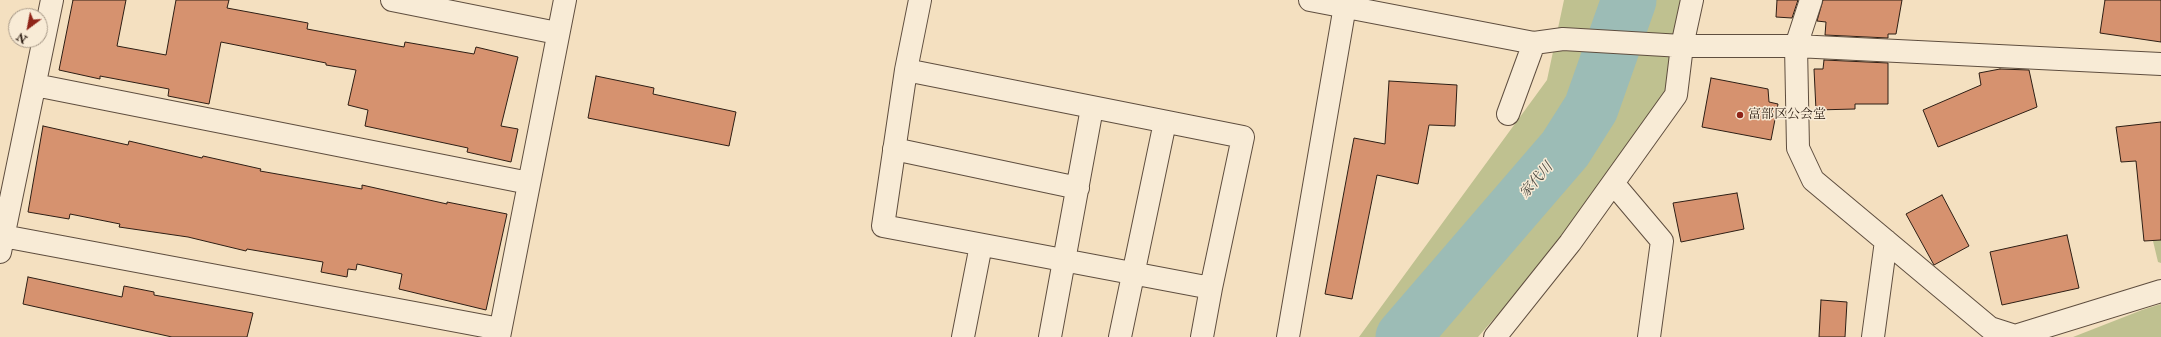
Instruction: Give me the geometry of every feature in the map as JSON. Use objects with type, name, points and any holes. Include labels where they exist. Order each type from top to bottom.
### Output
[{"type":"street","points":[[52,0],[2,244],[500,333],[557,33],[565,0]]},
{"type":"street","points":[[392,0],[557,33]]},
{"type":"street","points":[[920,0],[906,70],[883,226],[981,245],[1065,259],[1211,288]]},
{"type":"street","points":[[1310,0],[1345,3],[1534,43],[1563,39],[1682,46],[1796,46],[2161,64]]},
{"type":"street","points":[[1495,337],[1570,243],[1676,95],[1682,46],[1692,0]]},
{"type":"street","points":[[1811,0],[1796,46],[1798,148],[1813,180],[1989,333],[2015,336],[2161,291]]},
{"type":"street","points":[[1288,337],[1345,3]]},
{"type":"street","points":[[1508,114],[1534,43]]},
{"type":"street","points":[[906,70],[1243,137],[1202,337]]},
{"type":"street","points":[[35,85],[529,183]]},
{"type":"street","points":[[1050,337],[1092,108]]},
{"type":"street","points":[[1120,337],[1165,122]]},
{"type":"street","points":[[894,149],[1078,188]]},
{"type":"street","points":[[1614,183],[1662,241],[1649,337]]},
{"type":"street","points":[[1873,337],[1886,242]]},
{"type":"street","points":[[963,337],[981,245]]},
{"type":"green space","points":[[1564,0],[1692,0],[1666,110],[1613,183],[1478,337],[1359,337],[1547,80]]},
{"type":"green space","points":[[2161,240],[2161,263],[2158,262],[2153,241]]},
{"type":"green space","points":[[2161,304],[2161,337],[2073,337],[2142,310]]},
{"type":"building","points":[[73,0],[126,0],[117,46],[166,55],[176,0],[229,0],[227,8],[308,23],[307,29],[404,47],[405,42],[474,54],[476,47],[518,57],[501,126],[518,129],[511,162],[467,152],[468,148],[365,126],[368,110],[348,105],[356,70],[326,65],[326,63],[221,42],[209,104],[168,96],[169,89],[100,76],[100,79],[59,70]]},
{"type":"building","points":[[1777,0],[1798,0],[1792,18],[1776,17]]},
{"type":"building","points":[[1823,0],[1902,0],[1896,34],[1888,34],[1888,38],[1825,35],[1826,22],[1817,21]]},
{"type":"building","points":[[2105,0],[2161,0],[2161,42],[2100,33]]},
{"type":"building","points":[[1824,60],[1888,63],[1888,104],[1855,104],[1855,109],[1816,110],[1814,69],[1823,69]]},
{"type":"building","points":[[2000,69],[2029,70],[2037,107],[1938,147],[1923,110],[1981,85],[1979,73]]},
{"type":"building","points":[[596,76],[654,88],[653,94],[736,112],[729,146],[588,118]]},
{"type":"building","name":"富部区公会堂","points":[[1711,78],[1768,89],[1769,102],[1778,104],[1771,140],[1702,127]]},
{"type":"building","points":[[1389,81],[1457,85],[1455,126],[1429,125],[1418,184],[1377,175],[1352,299],[1325,294],[1354,138],[1385,144]]},
{"type":"building","points":[[2161,122],[2161,240],[2144,241],[2136,161],[2121,162],[2116,127]]},
{"type":"building","points":[[43,126],[128,145],[129,141],[202,158],[203,156],[261,169],[260,171],[362,189],[362,185],[447,204],[447,202],[507,214],[486,310],[399,289],[402,274],[357,264],[356,270],[348,269],[347,277],[321,272],[323,262],[247,249],[246,251],[188,237],[119,227],[120,224],[70,214],[69,219],[28,212]]},
{"type":"building","points":[[1737,193],[1744,229],[1681,242],[1673,203]]},
{"type":"building","points":[[1942,195],[1969,246],[1934,265],[1906,214]]},
{"type":"building","points":[[2067,235],[2079,288],[2002,305],[1990,252]]},
{"type":"building","points":[[28,277],[122,297],[124,286],[154,292],[154,295],[253,313],[247,337],[172,337],[23,304]]},
{"type":"building","points":[[1821,300],[1847,302],[1845,337],[1819,337]]},
{"type":"waterway","name":"家代川","points":[[1403,337],[1565,149],[1591,108],[1629,0]]},
{"type":"place","name":"富部区公会堂","points":[[1740,115]]}]
